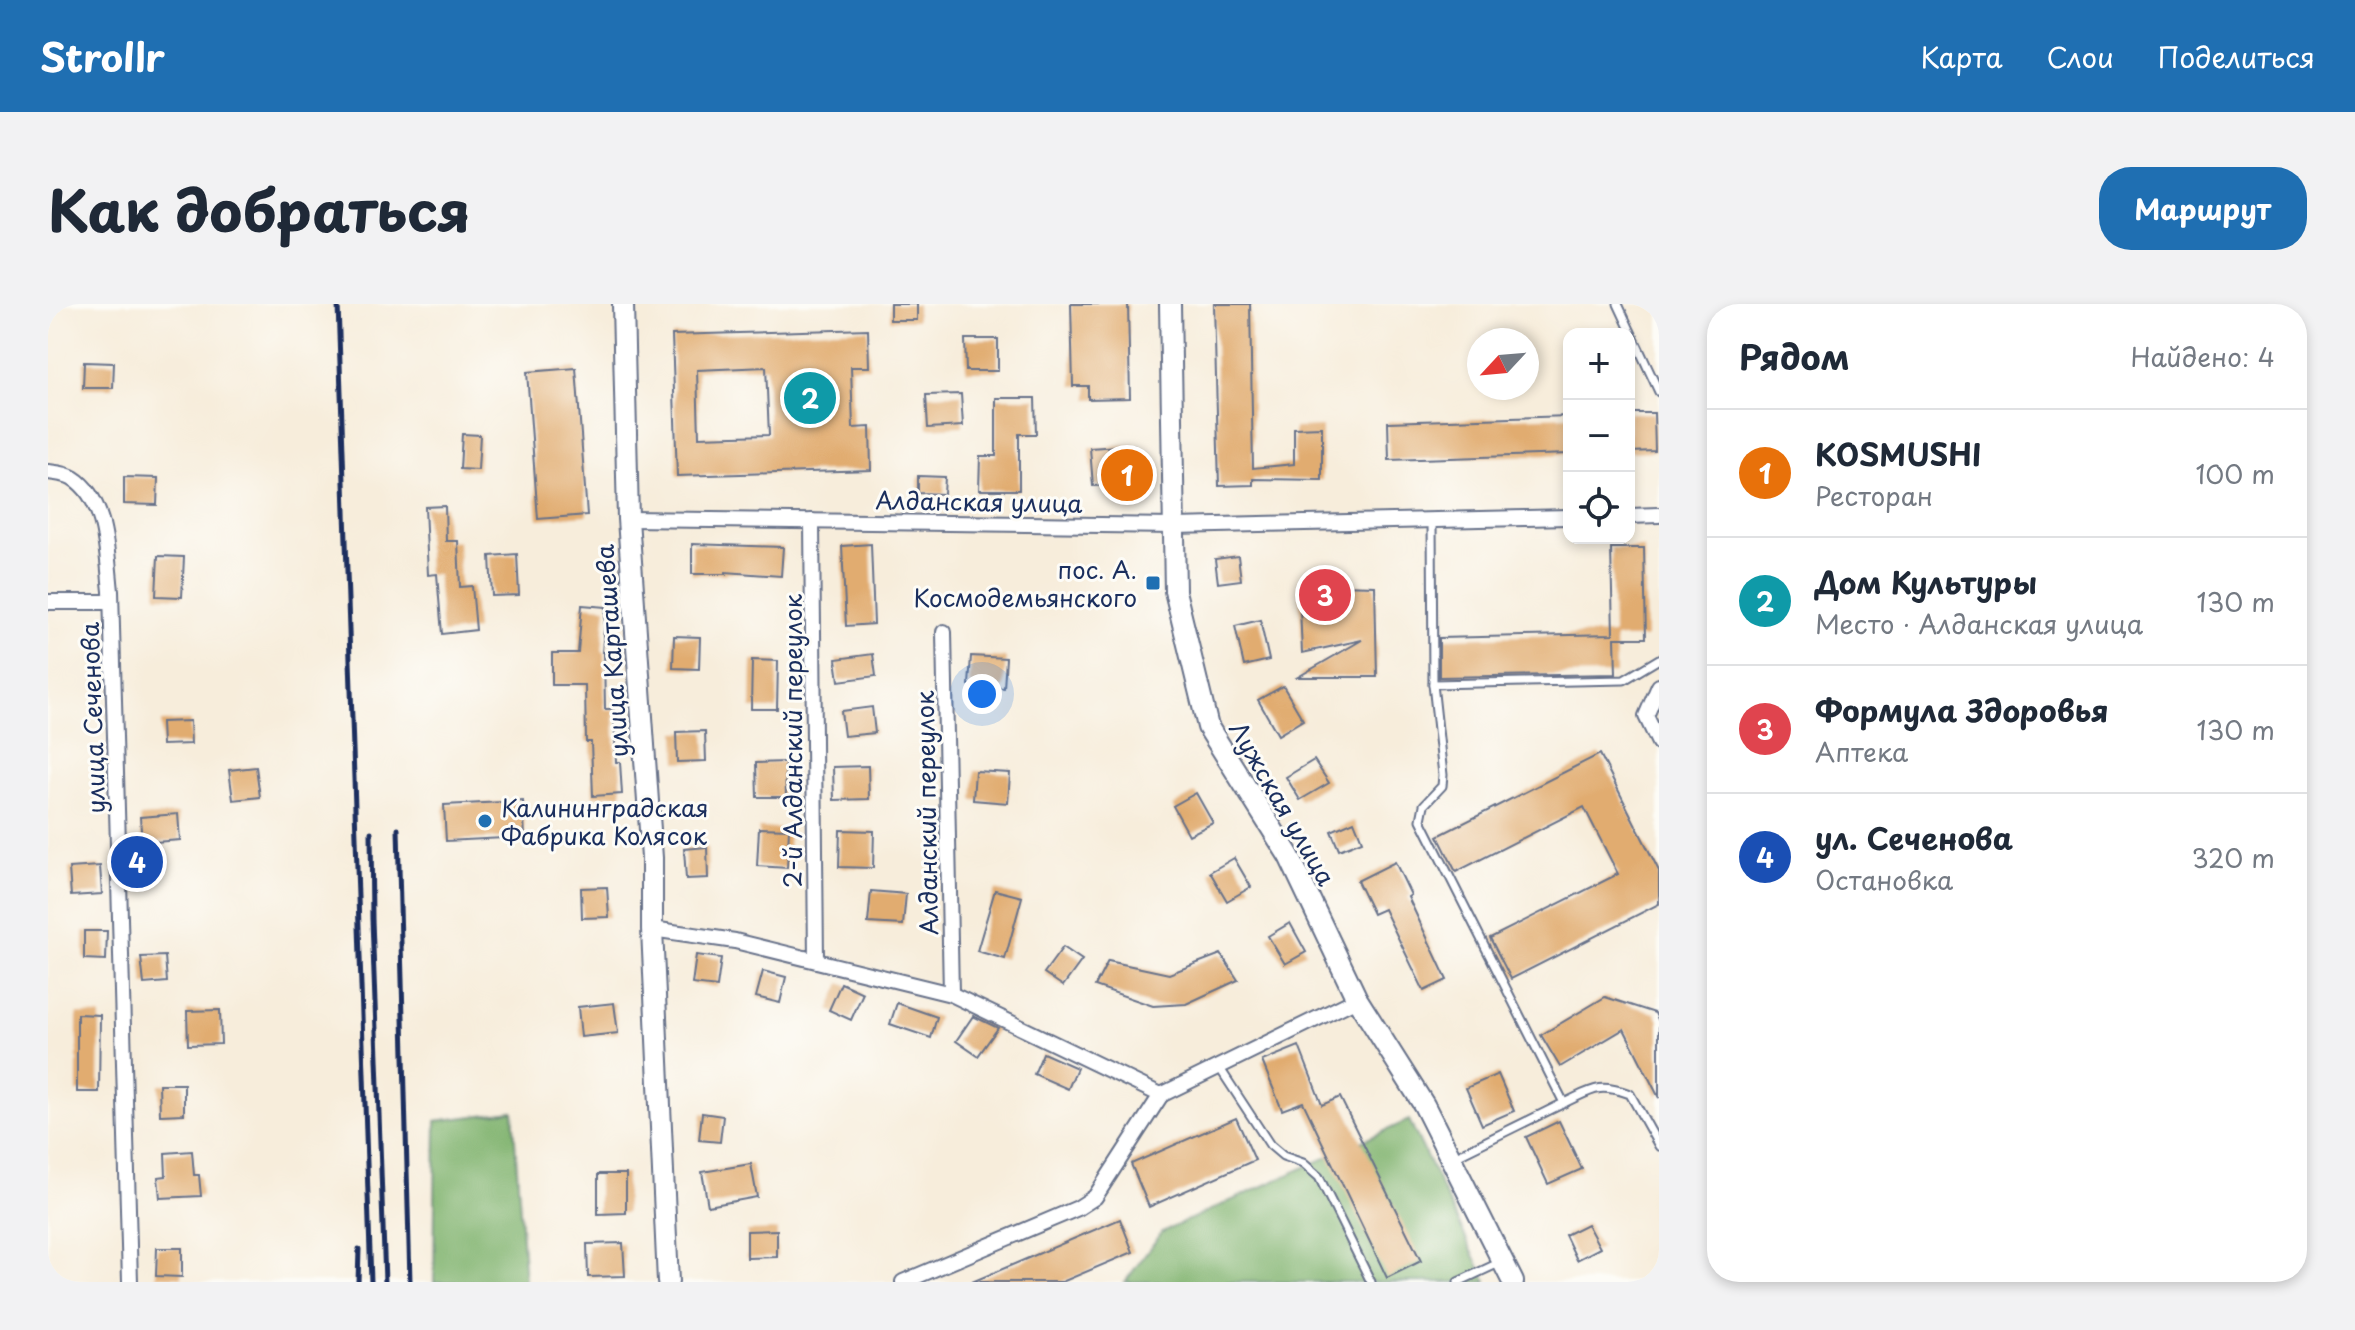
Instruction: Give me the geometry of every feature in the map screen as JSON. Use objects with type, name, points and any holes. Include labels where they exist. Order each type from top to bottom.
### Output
[{"type":"street","name":"улица Карташева","points":[[623,304],[628,519],[652,858],[652,929],[668,1282]]},
{"type":"street","name":"Лужская улица","points":[[1170,304],[1175,591],[1208,727],[1289,856],[1357,999],[1424,1105],[1513,1282]]},
{"type":"street","name":"улица Сеченова","points":[[48,472],[72,476],[90,494],[105,534],[111,602],[130,1282]]},
{"type":"street","points":[[1635,516],[1659,515]]},
{"type":"street","name":"Алданская улица","points":[[628,519],[1175,526],[1563,517]]},
{"type":"street","name":"2-й Алданский переулок","points":[[812,521],[816,960]]},
{"type":"street","points":[[48,602],[111,602]]},
{"type":"street","name":"Алданский переулок","points":[[944,632],[951,994]]},
{"type":"street","points":[[1659,686],[1646,716],[1659,743]]},
{"type":"street","points":[[652,929],[735,941],[951,994],[1161,1095]]},
{"type":"street","points":[[903,1282],[1078,1208],[1095,1197],[1161,1095],[1357,999]]},
{"type":"lane","points":[[1618,304],[1659,392]]},
{"type":"lane","points":[[1432,520],[1433,684],[1443,775],[1442,786],[1424,805],[1421,820],[1564,1103]]},
{"type":"lane","points":[[1433,684],[1624,680],[1659,659]]},
{"type":"lane","points":[[1219,1066],[1270,1145],[1283,1156],[1303,1163],[1319,1177],[1371,1282]]},
{"type":"lane","points":[[1451,1159],[1593,1089],[1608,1087],[1630,1094],[1659,1146]]},
{"type":"lane","points":[[1458,1282],[1503,1261]]},
{"type":"green space","points":[[513,1111],[525,1282],[434,1282],[436,1121]]},
{"type":"green space","points":[[1409,1120],[1487,1282],[1125,1282],[1162,1232]]},
{"type":"building","points":[[890,304],[917,304],[917,320],[890,320]]},
{"type":"building","points":[[1071,304],[1128,304],[1130,398],[1088,399],[1088,386],[1073,386]]},
{"type":"building","points":[[1214,304],[1250,304],[1253,468],[1294,464],[1294,428],[1322,427],[1322,480],[1253,479],[1253,485],[1219,486]]},
{"type":"building","points":[[868,329],[869,367],[851,367],[853,428],[870,427],[871,470],[677,476],[672,335]],"holes":[[[766,367],[769,435],[699,437],[697,370]]]},
{"type":"building","points":[[965,339],[998,339],[998,371],[966,371]]},
{"type":"building","points":[[84,362],[114,363],[113,388],[83,388]]},
{"type":"building","points":[[576,368],[587,515],[538,519],[527,372]]},
{"type":"building","points":[[961,394],[963,426],[928,428],[926,395]]},
{"type":"building","points":[[996,398],[1035,398],[1036,434],[1019,434],[1019,490],[979,490],[980,456],[996,456]]},
{"type":"building","points":[[1635,413],[1654,413],[1655,451],[1635,452]]},
{"type":"building","points":[[1563,416],[1563,454],[1389,460],[1388,422]]},
{"type":"building","points":[[462,434],[480,435],[478,470],[460,469]]},
{"type":"building","points":[[1134,445],[1135,484],[1093,486],[1090,448]]},
{"type":"building","points":[[918,476],[945,477],[944,494],[918,493]]},
{"type":"building","points":[[124,477],[158,478],[157,505],[124,504]]},
{"type":"building","points":[[445,506],[446,541],[458,541],[460,587],[472,586],[476,630],[442,634],[437,574],[428,575],[425,507]]},
{"type":"building","points":[[692,544],[783,547],[781,576],[726,572],[692,574]]},
{"type":"building","points":[[871,544],[874,624],[846,626],[842,546]]},
{"type":"building","points":[[1611,548],[1644,548],[1646,638],[1615,638],[1616,674],[1439,677],[1439,638],[1613,634]]},
{"type":"building","points":[[517,554],[519,595],[492,596],[490,556]]},
{"type":"building","points":[[158,556],[184,557],[182,597],[156,596]]},
{"type":"building","points":[[1238,556],[1241,580],[1218,583],[1215,559]]},
{"type":"building","points":[[1299,584],[1375,586],[1377,677],[1298,677],[1362,640],[1302,653]]},
{"type":"building","points":[[582,605],[606,607],[602,652],[605,709],[614,709],[616,762],[620,762],[622,794],[593,796],[591,742],[586,742],[585,685],[552,685],[552,653],[578,653]]},
{"type":"building","points":[[1260,620],[1269,660],[1244,666],[1235,626]]},
{"type":"building","points":[[674,636],[700,637],[699,669],[673,668]]},
{"type":"building","points":[[873,654],[876,676],[839,681],[836,659]]},
{"type":"building","points":[[971,656],[1006,658],[1004,688],[969,685]]},
{"type":"building","points":[[752,660],[778,661],[777,709],[751,709]]},
{"type":"building","points":[[1283,686],[1303,720],[1278,735],[1258,700]]},
{"type":"building","points":[[872,707],[875,733],[844,736],[841,711]]},
{"type":"building","points":[[190,721],[191,744],[162,745],[161,722]]},
{"type":"building","points":[[705,731],[706,761],[677,762],[676,732]]},
{"type":"building","points":[[1600,754],[1659,871],[1659,904],[1511,979],[1490,938],[1618,874],[1584,807],[1456,872],[1438,836]]},
{"type":"building","points":[[1314,760],[1329,783],[1300,800],[1286,777]]},
{"type":"building","points":[[785,762],[786,797],[757,797],[756,763]]},
{"type":"building","points":[[868,766],[869,799],[834,800],[833,767]]},
{"type":"building","points":[[256,767],[260,797],[233,800],[229,770]]},
{"type":"building","points":[[975,771],[1010,773],[1008,803],[973,800]]},
{"type":"building","points":[[1196,793],[1213,823],[1189,835],[1173,806]]},
{"type":"building","name":"Калининградская Фабрика Колясок","points":[[523,801],[525,837],[446,841],[444,805]]},
{"type":"building","points":[[178,814],[180,840],[142,843],[140,817]]},
{"type":"building","points":[[1354,821],[1362,841],[1339,850],[1331,831]]},
{"type":"building","points":[[759,828],[789,829],[787,868],[757,866]]},
{"type":"building","points":[[840,830],[874,831],[873,868],[839,867]]},
{"type":"building","points":[[707,847],[708,878],[686,879],[684,849]]},
{"type":"building","points":[[1234,858],[1251,887],[1227,901],[1210,872]]},
{"type":"building","points":[[1395,862],[1447,980],[1424,991],[1384,909],[1373,914],[1357,881]]},
{"type":"building","points":[[100,866],[102,894],[71,896],[69,868]]},
{"type":"building","points":[[607,887],[609,917],[582,918],[581,888]]},
{"type":"building","points":[[995,890],[1022,897],[1005,959],[977,951]]},
{"type":"building","points":[[871,891],[906,894],[903,925],[868,923]]},
{"type":"building","points":[[1290,923],[1306,952],[1285,964],[1268,936]]},
{"type":"building","points":[[84,931],[107,931],[106,960],[84,959]]},
{"type":"building","points":[[1063,947],[1082,960],[1063,986],[1044,973]]},
{"type":"building","points":[[1221,954],[1238,980],[1186,1004],[1153,1006],[1095,986],[1108,961],[1169,974]]},
{"type":"building","points":[[696,955],[721,958],[717,987],[692,984]]},
{"type":"building","points":[[165,956],[167,982],[144,984],[141,957]]},
{"type":"building","points":[[763,971],[786,977],[780,1003],[756,997]]},
{"type":"building","points":[[841,983],[863,993],[851,1020],[829,1010]]},
{"type":"building","points":[[1605,997],[1655,1013],[1659,1021],[1659,1098],[1624,1029],[1560,1067],[1541,1035]]},
{"type":"building","points":[[614,1003],[618,1033],[581,1037],[578,1007]]},
{"type":"building","points":[[897,1003],[937,1017],[931,1038],[890,1024]]},
{"type":"building","points":[[220,1010],[221,1044],[188,1045],[187,1011]]},
{"type":"building","points":[[77,1014],[100,1015],[99,1092],[77,1092]]},
{"type":"building","points":[[973,1016],[998,1028],[978,1056],[956,1041]]},
{"type":"building","points":[[1299,1046],[1322,1105],[1340,1097],[1421,1261],[1387,1278],[1303,1102],[1282,1110],[1262,1061]]},
{"type":"building","points":[[1043,1053],[1077,1068],[1068,1089],[1034,1074]]},
{"type":"building","points":[[1498,1074],[1514,1111],[1482,1125],[1466,1088]]},
{"type":"building","points":[[159,1084],[184,1084],[184,1114],[160,1115]]},
{"type":"building","points":[[702,1113],[723,1116],[720,1142],[699,1140]]},
{"type":"building","points":[[1236,1118],[1255,1160],[1149,1207],[1131,1164]]},
{"type":"building","points":[[1559,1121],[1582,1169],[1548,1184],[1526,1137]]},
{"type":"building","points":[[192,1151],[194,1175],[199,1175],[201,1196],[160,1198],[158,1177],[166,1176],[165,1153]]},
{"type":"building","points":[[751,1164],[757,1197],[708,1206],[702,1172]]},
{"type":"building","points":[[598,1174],[626,1174],[626,1213],[598,1214]]},
{"type":"building","points":[[1120,1219],[1133,1252],[1062,1282],[972,1282]]},
{"type":"building","points":[[1587,1224],[1600,1248],[1577,1260],[1565,1235]]},
{"type":"building","points":[[777,1230],[777,1257],[747,1258],[747,1231]]},
{"type":"building","points":[[623,1243],[625,1276],[588,1277],[587,1244]]},
{"type":"building","points":[[157,1248],[182,1248],[182,1277],[156,1276]]},
{"type":"railway","points":[[338,304],[371,1282]]},
{"type":"railway","points":[[398,829],[410,1282]]},
{"type":"railway","points":[[371,832],[385,1282]]},
{"type":"railway","points":[[358,1282],[359,1249]]},
{"type":"place","name":"Дом Культуры","points":[[810,398]]},
{"type":"place","name":"KOSMUSHI","points":[[1127,475]]},
{"type":"place","name":"пос. А. Космодемьянского","points":[[1153,583]]},
{"type":"place","name":"Формула Здоровья","points":[[1325,595]]},
{"type":"place","name":"Калининградская Фабрика Колясок","points":[[485,821]]},
{"type":"place","name":"ул. Сеченова","points":[[137,862]]}]
